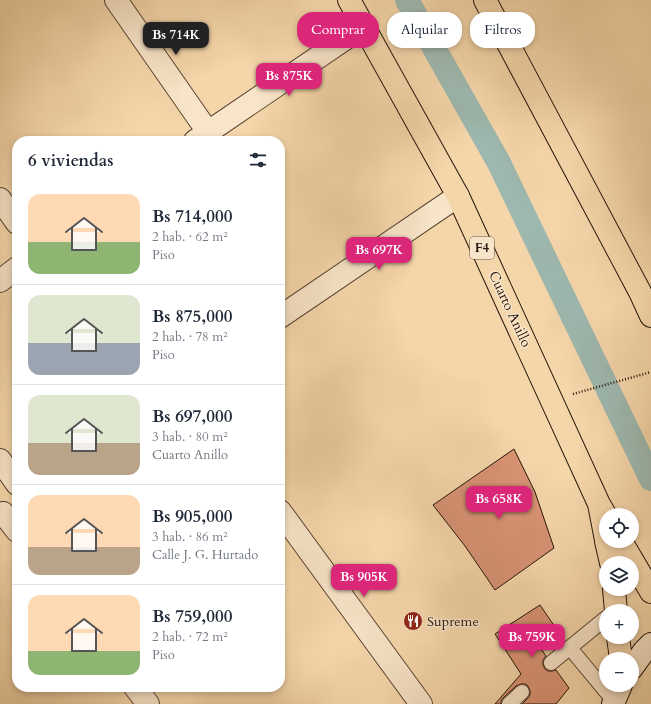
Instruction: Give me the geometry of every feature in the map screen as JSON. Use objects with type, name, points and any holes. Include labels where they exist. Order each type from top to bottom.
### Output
[{"type":"highway","name":"Cuarto Anillo","points":[[349,0],[356,12]]},
{"type":"highway","points":[[485,0],[633,278],[651,316]]},
{"type":"highway","name":"Cuarto Anillo","points":[[376,48],[458,196],[601,508]]},
{"type":"highway","points":[[625,548],[651,592]]},
{"type":"street","points":[[116,0],[201,136]]},
{"type":"street","points":[[203,136],[332,48]]},
{"type":"street","points":[[285,314],[458,196]]},
{"type":"street","points":[[0,199],[12,216]]},
{"type":"street","points":[[0,280],[12,272]]},
{"type":"street","points":[[0,460],[12,477]]},
{"type":"street","points":[[7,510],[12,520]]},
{"type":"street","points":[[285,518],[421,704]]},
{"type":"street","points":[[639,658],[651,644]]},
{"type":"street","points":[[139,692],[148,704]]},
{"type":"lane","points":[[551,663],[570,648],[599,621]]},
{"type":"lane","points":[[570,648],[616,697]]},
{"type":"path","points":[[569,395],[651,372]]},
{"type":"building","points":[[514,449],[535,492],[554,548],[495,590],[465,546],[433,505]]},
{"type":"building","points":[[540,605],[555,627],[535,640],[546,656],[543,660],[543,665],[548,671],[556,670],[569,688],[556,704],[522,704],[530,695],[530,691],[528,686],[521,684],[516,686],[503,698],[501,704],[495,704],[521,674],[495,634]]},
{"type":"waterway","points":[[407,0],[499,163],[651,479]]},
{"type":"place","name":"Supreme","points":[[413,621]]}]
